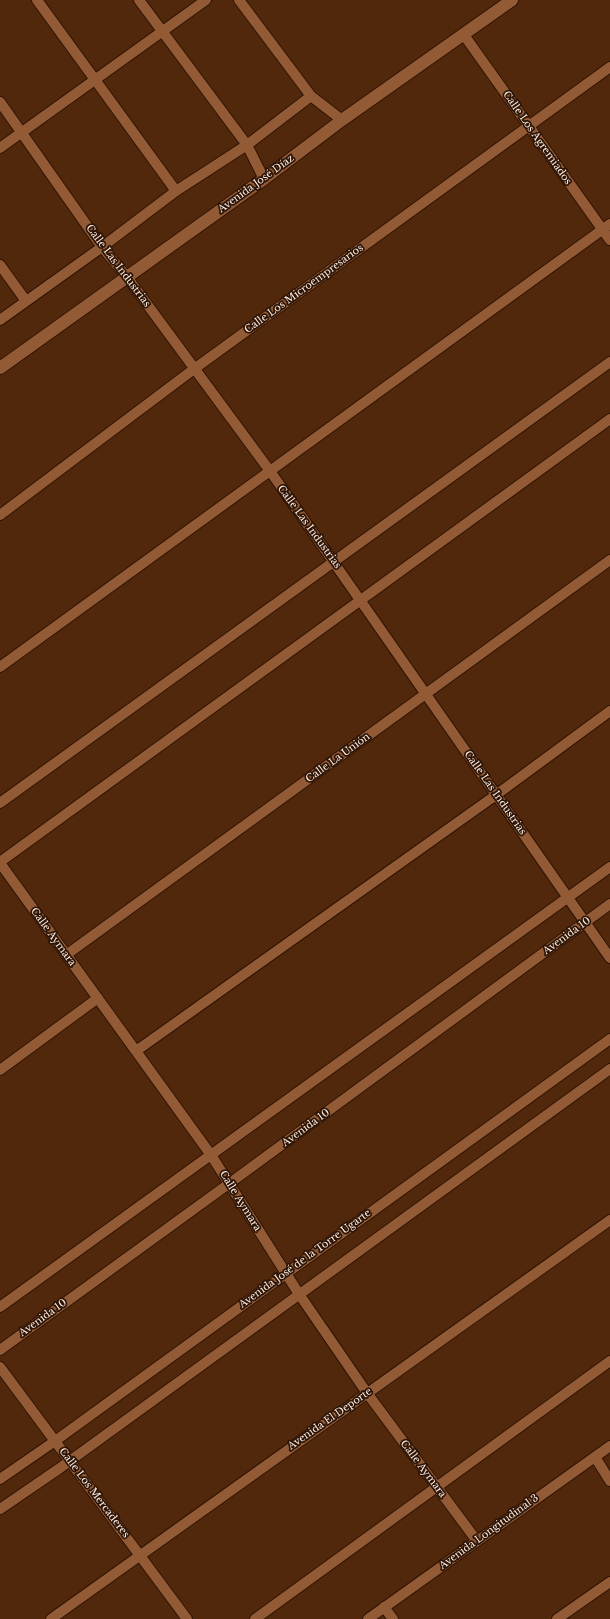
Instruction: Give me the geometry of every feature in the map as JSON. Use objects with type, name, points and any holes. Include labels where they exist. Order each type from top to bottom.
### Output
[{"type":"street","points":[[38,0],[96,78],[176,191]]},
{"type":"street","points":[[139,0],[247,145],[264,179]]},
{"type":"street","points":[[0,148],[206,0]]},
{"type":"street","points":[[238,0],[311,96],[342,120]]},
{"type":"street","name":"Avenida José Díaz","points":[[0,368],[264,179],[342,120],[512,0]]},
{"type":"street","name":"Calle Los Agremiados","points":[[464,35],[529,126],[606,227],[610,240]]},
{"type":"street","name":"Calle Los Microempresarios","points":[[0,515],[194,370],[610,67]]},
{"type":"street","points":[[0,320],[102,247],[176,191],[247,145],[311,96]]},
{"type":"street","name":"Calle Las Industrias","points":[[0,102],[102,247],[127,277],[194,370],[270,471],[277,484],[361,600],[610,958]]},
{"type":"street","points":[[0,667],[606,227]]},
{"type":"street","points":[[0,265],[26,301]]},
{"type":"street","points":[[0,803],[610,362]]},
{"type":"street","points":[[0,863],[610,420]]},
{"type":"street","name":"Calle La Unión","points":[[66,954],[610,560]]},
{"type":"street","points":[[136,1051],[496,795],[610,711]]},
{"type":"street","name":"Calle Aymara","points":[[0,863],[211,1155],[286,1273],[367,1393],[477,1541]]},
{"type":"street","points":[[0,1307],[568,898],[610,866]]},
{"type":"street","name":"Avenida 10","points":[[0,1350],[230,1184],[610,904]]},
{"type":"street","points":[[0,1070],[98,998]]},
{"type":"street","name":"Avenida José de la Torre Ugarte","points":[[0,1479],[55,1441],[610,1039]]},
{"type":"street","points":[[0,1510],[70,1461],[610,1069]]},
{"type":"street","name":"Avenida El Deporte","points":[[51,1619],[610,1220]]},
{"type":"street","points":[[255,1619],[610,1361]]},
{"type":"street","name":"Calle Los Mercaderes","points":[[0,1367],[187,1619]]},
{"type":"street","name":"Avenida Longitudinal 3","points":[[368,1619],[610,1446]]},
{"type":"street","points":[[595,1457],[610,1481]]},
{"type":"street","points":[[557,1619],[610,1582]]},
{"type":"street","points":[[384,1607],[393,1619]]}]
